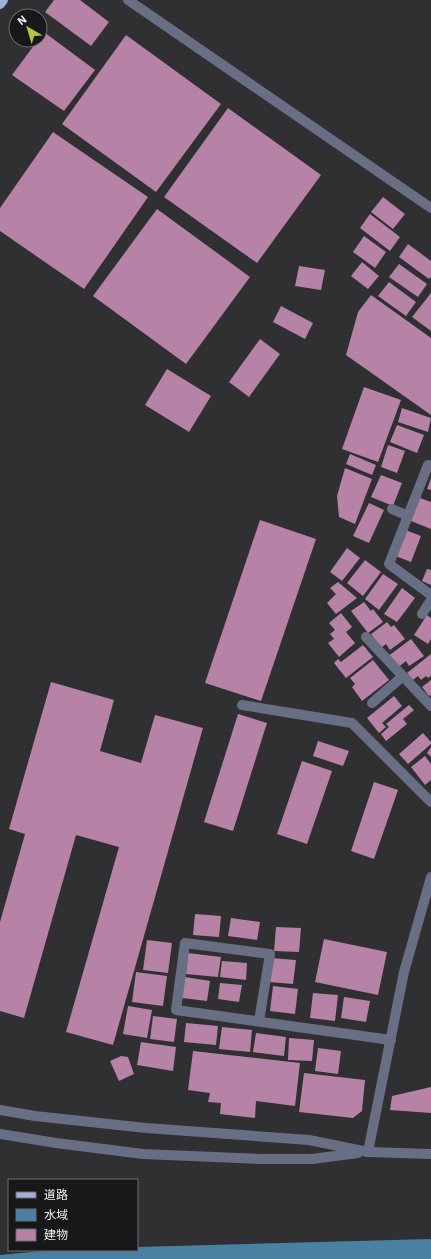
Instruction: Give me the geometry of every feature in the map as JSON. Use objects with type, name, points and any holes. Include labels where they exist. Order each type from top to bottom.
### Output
[{"type":"main road","points":[[0,4],[3,0]]},
{"type":"street","points":[[128,0],[431,208]]},
{"type":"street","points":[[428,465],[389,564],[431,595]]},
{"type":"street","points":[[392,509],[408,516]]},
{"type":"street","points":[[422,614],[431,600]]},
{"type":"street","points":[[366,637],[431,706]]},
{"type":"street","points":[[372,703],[403,676]]},
{"type":"street","points":[[242,704],[352,723],[431,802]]},
{"type":"street","points":[[368,1152],[404,972],[431,877]]},
{"type":"street","points":[[259,1021],[270,954],[185,943],[176,1010],[391,1040]]},
{"type":"street","points":[[0,1110],[34,1116],[146,1128],[309,1140],[368,1152]]},
{"type":"street","points":[[0,1134],[143,1154],[262,1160],[312,1159],[368,1152],[431,1154]]},
{"type":"water","points":[[431,1239],[431,1259],[0,1259],[0,1255],[42,1251],[138,1251],[138,1247]]},
{"type":"building","points":[[54,0],[80,0],[109,22],[91,46],[48,14],[48,8]]},
{"type":"building","points":[[48,35],[95,70],[64,111],[12,75],[32,48],[48,48]]},
{"type":"building","points":[[126,35],[221,104],[156,192],[62,124]]},
{"type":"building","points":[[228,108],[321,175],[257,263],[164,197]]},
{"type":"building","points":[[53,132],[148,197],[84,289],[0,231],[0,208]]},
{"type":"building","points":[[383,197],[405,214],[393,229],[371,212]]},
{"type":"building","points":[[157,209],[250,277],[186,364],[93,296]]},
{"type":"building","points":[[370,214],[400,237],[390,251],[360,228]]},
{"type":"building","points":[[364,236],[386,252],[375,268],[353,252]]},
{"type":"building","points":[[408,244],[431,261],[431,277],[429,279],[399,257]]},
{"type":"building","points":[[362,262],[379,276],[368,289],[351,276]]},
{"type":"building","points":[[399,264],[427,284],[418,297],[389,277]]},
{"type":"building","points":[[299,266],[325,270],[321,290],[295,286]]},
{"type":"building","points":[[389,282],[416,302],[406,316],[378,296]]},
{"type":"building","points":[[431,293],[431,331],[412,317]]},
{"type":"building","points":[[371,295],[431,338],[431,415],[346,355],[358,312]]},
{"type":"building","points":[[281,306],[313,323],[305,339],[273,322]]},
{"type":"building","points":[[260,339],[280,354],[249,397],[229,382]]},
{"type":"building","points":[[167,369],[211,396],[189,432],[145,405]]},
{"type":"building","points":[[364,387],[401,400],[378,462],[342,449]]},
{"type":"building","points":[[402,408],[431,418],[428,432],[398,422]]},
{"type":"building","points":[[397,425],[424,435],[417,453],[390,442]]},
{"type":"building","points":[[388,445],[405,451],[397,473],[381,467]]},
{"type":"building","points":[[350,454],[376,465],[372,475],[346,464]]},
{"type":"building","points":[[345,468],[372,479],[355,524],[339,517],[337,496]]},
{"type":"building","points":[[381,475],[402,483],[393,506],[371,497]]},
{"type":"building","points":[[431,478],[431,490],[427,489]]},
{"type":"building","points":[[420,498],[431,502],[431,529],[411,521]]},
{"type":"building","points":[[369,503],[384,510],[369,543],[353,536]]},
{"type":"building","points":[[260,520],[316,539],[261,701],[205,683]]},
{"type":"building","points":[[403,529],[421,536],[411,562],[393,555]]},
{"type":"building","points":[[347,548],[360,558],[342,581],[330,572]]},
{"type":"building","points":[[365,560],[381,572],[363,596],[347,583]]},
{"type":"building","points":[[427,569],[431,570],[431,585],[422,581]]},
{"type":"building","points":[[383,574],[398,584],[379,610],[365,599]]},
{"type":"building","points":[[338,582],[357,598],[336,614],[327,603],[336,594],[330,588]]},
{"type":"building","points":[[402,588],[415,598],[397,622],[384,614]]},
{"type":"building","points":[[364,602],[371,611],[373,609],[383,622],[368,633],[351,611]]},
{"type":"building","points":[[341,613],[352,627],[346,632],[355,643],[339,657],[328,643],[334,639],[330,634],[335,630],[329,623]]},
{"type":"building","points":[[427,615],[431,618],[431,639],[428,644],[414,635]]},
{"type":"building","points":[[387,622],[391,627],[394,625],[405,639],[390,650],[386,644],[381,648],[371,634]]},
{"type":"building","points":[[411,639],[424,656],[409,666],[406,661],[396,669],[387,657]]},
{"type":"building","points":[[363,645],[373,657],[346,678],[334,663],[338,659],[341,662]]},
{"type":"building","points":[[431,654],[431,676],[428,678],[426,676],[421,680],[418,676],[413,680],[407,673]]},
{"type":"building","points":[[373,660],[389,680],[362,701],[352,687],[355,684],[350,678]]},
{"type":"building","points":[[431,680],[431,695],[429,696],[422,687]]},
{"type":"building","points":[[51,682],[114,700],[100,751],[141,763],[155,715],[203,728],[113,1045],[66,1032],[119,847],[76,835],[24,1018],[0,1011],[0,922],[25,834],[9,829]]},
{"type":"building","points":[[394,696],[402,706],[382,723],[386,727],[379,733],[367,718]]},
{"type":"building","points":[[409,705],[414,710],[403,719],[407,724],[386,741],[381,734],[389,727],[386,724]]},
{"type":"building","points":[[238,714],[267,723],[233,831],[204,822]]},
{"type":"building","points":[[423,733],[431,744],[408,764],[399,754]]},
{"type":"building","points":[[318,741],[349,751],[343,766],[313,756]]},
{"type":"building","points":[[431,747],[431,757],[427,753]]},
{"type":"building","points":[[425,756],[431,764],[431,780],[425,785],[411,767]]},
{"type":"building","points":[[302,761],[332,771],[307,844],[277,834]]},
{"type":"building","points":[[374,782],[398,790],[374,859],[351,851]]},
{"type":"building","points":[[195,914],[221,916],[219,937],[193,935]]},
{"type":"building","points":[[231,918],[260,922],[257,940],[228,936]]},
{"type":"building","points":[[276,927],[301,928],[299,952],[274,951]]},
{"type":"building","points":[[324,939],[387,952],[378,995],[315,982]]},
{"type":"building","points":[[147,940],[172,943],[168,973],[143,970]]},
{"type":"building","points":[[188,953],[221,957],[218,977],[186,974]]},
{"type":"building","points":[[271,958],[296,960],[293,984],[269,982]]},
{"type":"building","points":[[222,961],[247,963],[246,980],[220,977]]},
{"type":"building","points":[[136,972],[167,976],[163,1006],[132,1002]]},
{"type":"building","points":[[185,977],[210,981],[207,1001],[182,998]]},
{"type":"building","points":[[220,983],[242,985],[239,1002],[218,999]]},
{"type":"building","points":[[273,986],[298,989],[295,1014],[270,1011]]},
{"type":"building","points":[[313,993],[338,995],[335,1021],[310,1018]]},
{"type":"building","points":[[344,997],[370,1001],[366,1022],[341,1018]]},
{"type":"building","points":[[128,1006],[152,1010],[147,1038],[123,1034]]},
{"type":"building","points":[[153,1016],[177,1019],[174,1042],[150,1039]]},
{"type":"building","points":[[186,1023],[218,1026],[216,1045],[184,1042]]},
{"type":"building","points":[[222,1027],[252,1030],[250,1052],[219,1049]]},
{"type":"building","points":[[256,1033],[286,1037],[284,1056],[253,1052]]},
{"type":"building","points":[[289,1038],[314,1040],[312,1061],[288,1060]]},
{"type":"building","points":[[141,1042],[176,1047],[173,1071],[137,1065]]},
{"type":"building","points":[[318,1048],[341,1051],[338,1074],[315,1071]]},
{"type":"building","points":[[193,1051],[300,1063],[295,1106],[256,1101],[255,1118],[220,1114],[221,1103],[208,1102],[210,1093],[188,1090]]},
{"type":"building","points":[[121,1056],[128,1057],[134,1074],[119,1081],[110,1061]]},
{"type":"building","points":[[304,1073],[365,1080],[362,1111],[353,1118],[299,1112]]},
{"type":"building","points":[[431,1087],[431,1113],[390,1110],[392,1096]]}]
